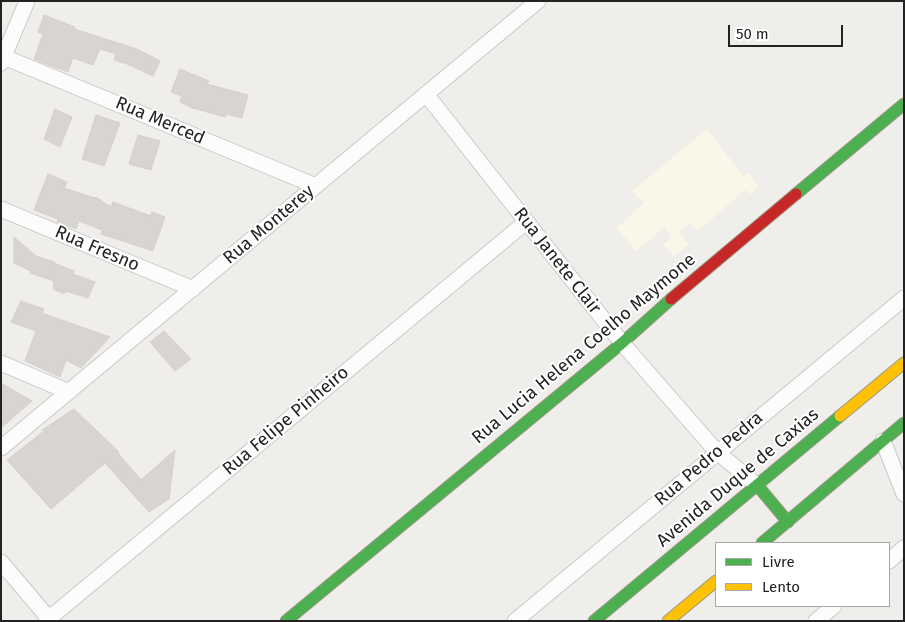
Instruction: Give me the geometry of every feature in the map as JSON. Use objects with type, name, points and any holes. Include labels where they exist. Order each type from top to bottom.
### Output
[{"type":"street","points":[[2,60],[27,1]]},
{"type":"street","name":"Rua Monterey","points":[[1,448],[426,94],[531,3]]},
{"type":"street","name":"Rua Merced","points":[[2,60],[316,186]]},
{"type":"street","name":"Rua Janete Clair","points":[[426,94],[622,343],[717,452],[757,484]]},
{"type":"street","name":"Rua Lucia Helena Coelho Maymone","points":[[286,621],[622,343],[682,289],[904,104]]},
{"type":"street","name":"Rua Fresno","points":[[1,209],[193,289]]},
{"type":"street","name":"Rua Felipe Pinheiro","points":[[49,620],[526,222]]},
{"type":"street","name":"Rua Pedro Pedra","points":[[515,621],[904,298]]},
{"type":"street","name":"Avenida Duque de Caxias","points":[[594,621],[904,363]]},
{"type":"street","points":[[1,364],[69,392]]},
{"type":"street","points":[[763,542],[904,423]]},
{"type":"street","points":[[883,441],[904,494]]},
{"type":"street","points":[[757,484],[788,522]]},
{"type":"street","points":[[890,559],[904,548]]},
{"type":"street","points":[[1,562],[49,620]]},
{"type":"street","points":[[668,621],[715,582]]},
{"type":"street","points":[[816,621],[833,607]]},
{"type":"shaded area","points":[[707,129],[744,177],[749,173],[758,186],[751,194],[745,190],[698,231],[690,223],[679,232],[689,245],[674,256],[663,245],[671,238],[665,227],[636,251],[617,228],[644,203],[632,191]]},
{"type":"building","points":[[44,15],[75,27],[74,29],[137,49],[160,61],[153,76],[114,60],[116,54],[100,49],[93,65],[73,58],[68,72],[34,59],[43,34],[38,32]]},
{"type":"building","points":[[180,69],[209,81],[207,84],[248,95],[242,118],[226,114],[225,117],[189,107],[180,102],[182,96],[171,92]]},
{"type":"building","points":[[55,109],[72,117],[60,147],[44,139]]},
{"type":"building","points":[[96,115],[120,123],[104,166],[82,159]]},
{"type":"building","points":[[138,135],[160,141],[151,170],[129,164]]},
{"type":"building","points":[[48,174],[67,182],[64,188],[96,197],[111,207],[113,202],[151,216],[152,212],[165,217],[153,251],[101,234],[102,230],[79,221],[76,229],[57,222],[58,219],[34,210]]},
{"type":"building","points":[[14,237],[36,256],[54,262],[74,271],[73,274],[95,282],[88,298],[65,291],[64,294],[53,289],[54,281],[30,273],[31,271],[14,263]]},
{"type":"building","points":[[21,301],[44,309],[42,313],[110,337],[81,368],[66,360],[60,377],[25,361],[36,331],[11,322]]},
{"type":"building","points":[[164,331],[191,359],[175,371],[150,342]]},
{"type":"building","points":[[1,383],[32,401],[1,428]]},
{"type":"building","points":[[74,409],[119,452],[141,480],[175,450],[169,499],[149,512],[105,463],[51,509],[7,460],[44,431],[42,430]]},
{"type":"traffic: fast","points":[[796,194],[904,104]]},
{"type":"traffic: fast","points":[[286,621],[622,343],[671,299]]},
{"type":"traffic: fast","points":[[594,621],[840,416]]},
{"type":"traffic: fast","points":[[763,542],[904,423]]},
{"type":"traffic: fast","points":[[757,485],[788,522]]},
{"type":"traffic: slow","points":[[840,416],[904,363]]},
{"type":"traffic: slow","points":[[668,621],[715,582]]},
{"type":"traffic: jam","points":[[671,299],[796,194]]}]
